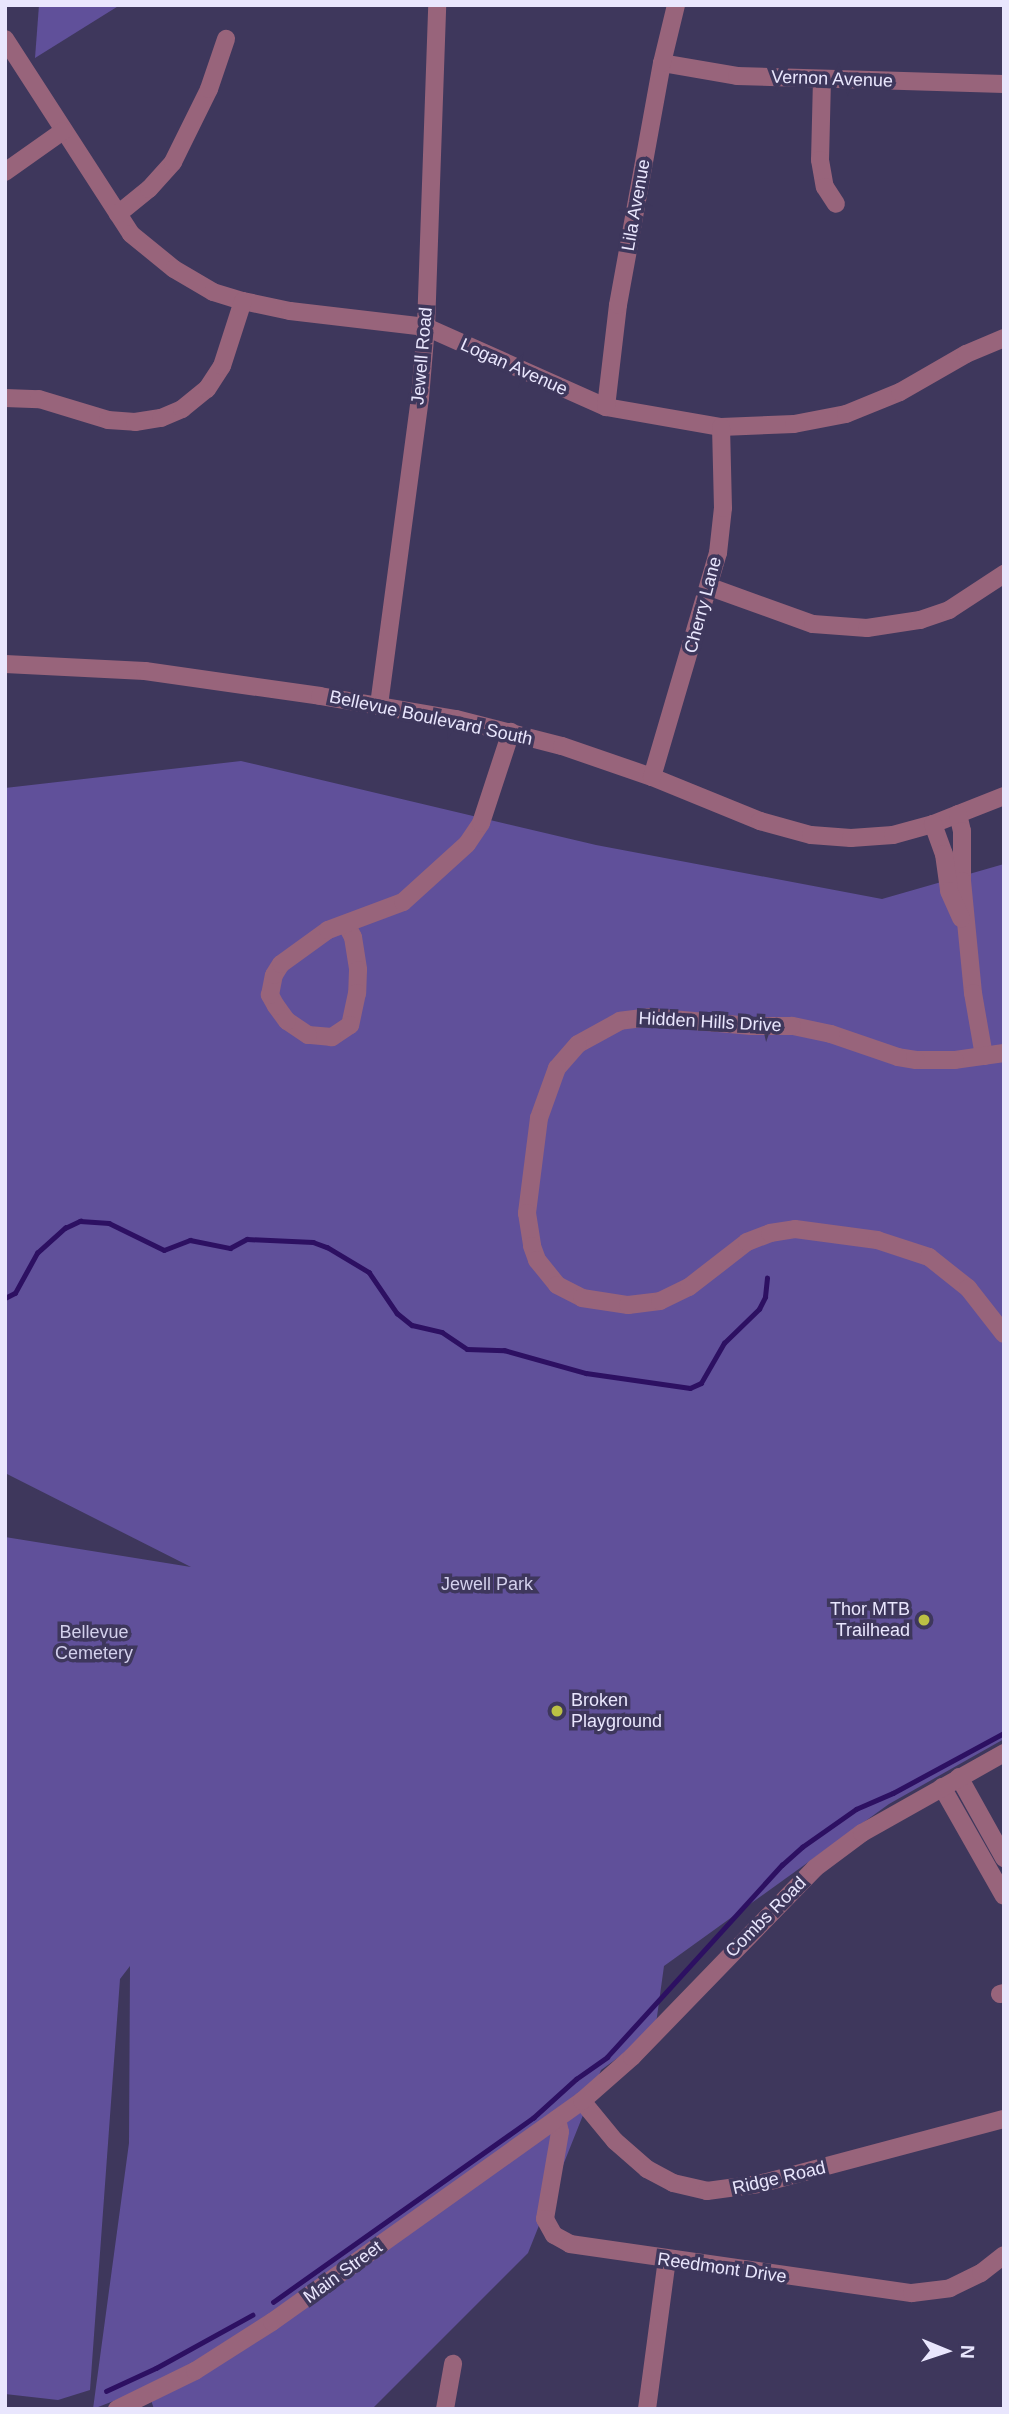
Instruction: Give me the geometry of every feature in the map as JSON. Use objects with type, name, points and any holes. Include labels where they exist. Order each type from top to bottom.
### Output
[{"type":"street","name":"Jewell Road","points":[[379,705],[426,327],[437,5]]},
{"type":"street","name":"Lila Avenue","points":[[606,407],[618,305],[662,62],[676,5]]},
{"type":"street","name":"Logan Avenue","points":[[5,39],[131,234],[173,269],[213,292],[243,301],[290,311],[426,327],[606,407],[721,427],[794,424],[846,414],[900,392],[966,354],[1004,338]]},
{"type":"street","points":[[118,214],[149,189],[173,162],[209,89],[226,39]]},
{"type":"street","name":"Vernon Avenue","points":[[662,62],[737,76],[1004,84]]},
{"type":"street","points":[[822,79],[820,160],[825,187],[836,204]]},
{"type":"street","points":[[6,172],[64,131]]},
{"type":"street","points":[[5,398],[39,399],[108,421],[135,422],[161,418],[182,409],[207,389],[222,366],[243,301]]},
{"type":"street","name":"Cherry Lane","points":[[652,777],[710,587],[723,508],[721,427]]},
{"type":"street","points":[[710,587],[813,624],[867,628],[920,620],[949,610],[1004,574]]},
{"type":"street","name":"Bellevue Boulevard South","points":[[5,664],[75,665],[145,671],[379,705],[511,732],[652,777],[760,821],[811,835],[873,837],[933,824],[1004,796]]},
{"type":"street","points":[[346,924],[353,937],[358,970],[357,993],[350,1025],[332,1037],[308,1035],[287,1021],[276,1006],[270,985],[281,964],[312,940],[346,924],[403,902],[467,844],[481,823],[511,732]]},
{"type":"street","points":[[958,814],[962,831],[962,881],[973,993],[984,1056]]},
{"type":"street","points":[[933,824],[944,854],[949,891],[967,931]]},
{"type":"street","name":"Hidden Hills Drive","points":[[1004,1053],[955,1060],[907,1059],[831,1034],[792,1026],[751,1026],[651,1017],[607,1025],[566,1056],[550,1083],[539,1118],[527,1213],[528,1230],[537,1261],[557,1285],[582,1298],[643,1305],[674,1296],[747,1242],[770,1233],[795,1229],[895,1244],[929,1257],[956,1276],[979,1300],[1004,1334]]},
{"type":"street","name":"Combs Road","points":[[557,2119],[632,2057],[815,1868],[862,1833],[1004,1754]]},
{"type":"street","points":[[959,1777],[1004,1858]]},
{"type":"street","points":[[942,1787],[1004,1896]]},
{"type":"street","name":"Ridge Road","points":[[582,2101],[615,2141],[647,2169],[673,2183],[706,2191],[723,2191],[759,2184],[1004,2119]]},
{"type":"street","name":"Reedmont Drive","points":[[557,2119],[560,2132],[545,2209],[548,2228],[561,2241],[667,2260],[912,2293],[950,2288],[981,2273],[1004,2255]]},
{"type":"street","name":"Main Street","points":[[117,2409],[151,2395],[217,2358],[557,2119]]},
{"type":"street","points":[[647,2409],[667,2260]]},
{"type":"street","points":[[445,2409],[453,2364]]},
{"type":"green space","points":[[39,5],[120,5],[35,58]]},
{"type":"green space","points":[[241,761],[596,845],[882,899],[1004,864],[1004,1739],[889,1804],[664,1966],[655,2031],[601,2070],[528,2253],[372,2409],[154,2409],[147,2388],[93,2409],[129,2143],[130,1966],[120,1979],[90,2390],[58,2400],[5,2394],[5,1537],[191,1567],[5,1473],[5,788]]},
{"type":"waterway","points":[[5,1298],[15,1293],[37,1253],[65,1228],[80,1221],[109,1223],[164,1250],[190,1240],[230,1248],[247,1239],[313,1242],[327,1247],[369,1272],[397,1313],[412,1325],[442,1332],[467,1349],[504,1350],[586,1373],[690,1388],[701,1383],[724,1343],[759,1309],[765,1297],[767,1278]]},
{"type":"waterway","points":[[273,2302],[533,2118],[576,2079],[607,2057],[782,1865],[802,1847],[856,1809],[893,1793],[1004,1733]]},
{"type":"waterway","points":[[106,2391],[156,2368],[252,2315]]},
{"type":"place","name":"Thor MTB Trailhead","points":[[924,1620]]},
{"type":"place","name":"Broken Playground","points":[[557,1711]]},
{"type":"park label","name":"Jewell Park","points":[[487,1584]]},
{"type":"park label","name":"Bellevue Cemetery","points":[[94,1643]]}]
